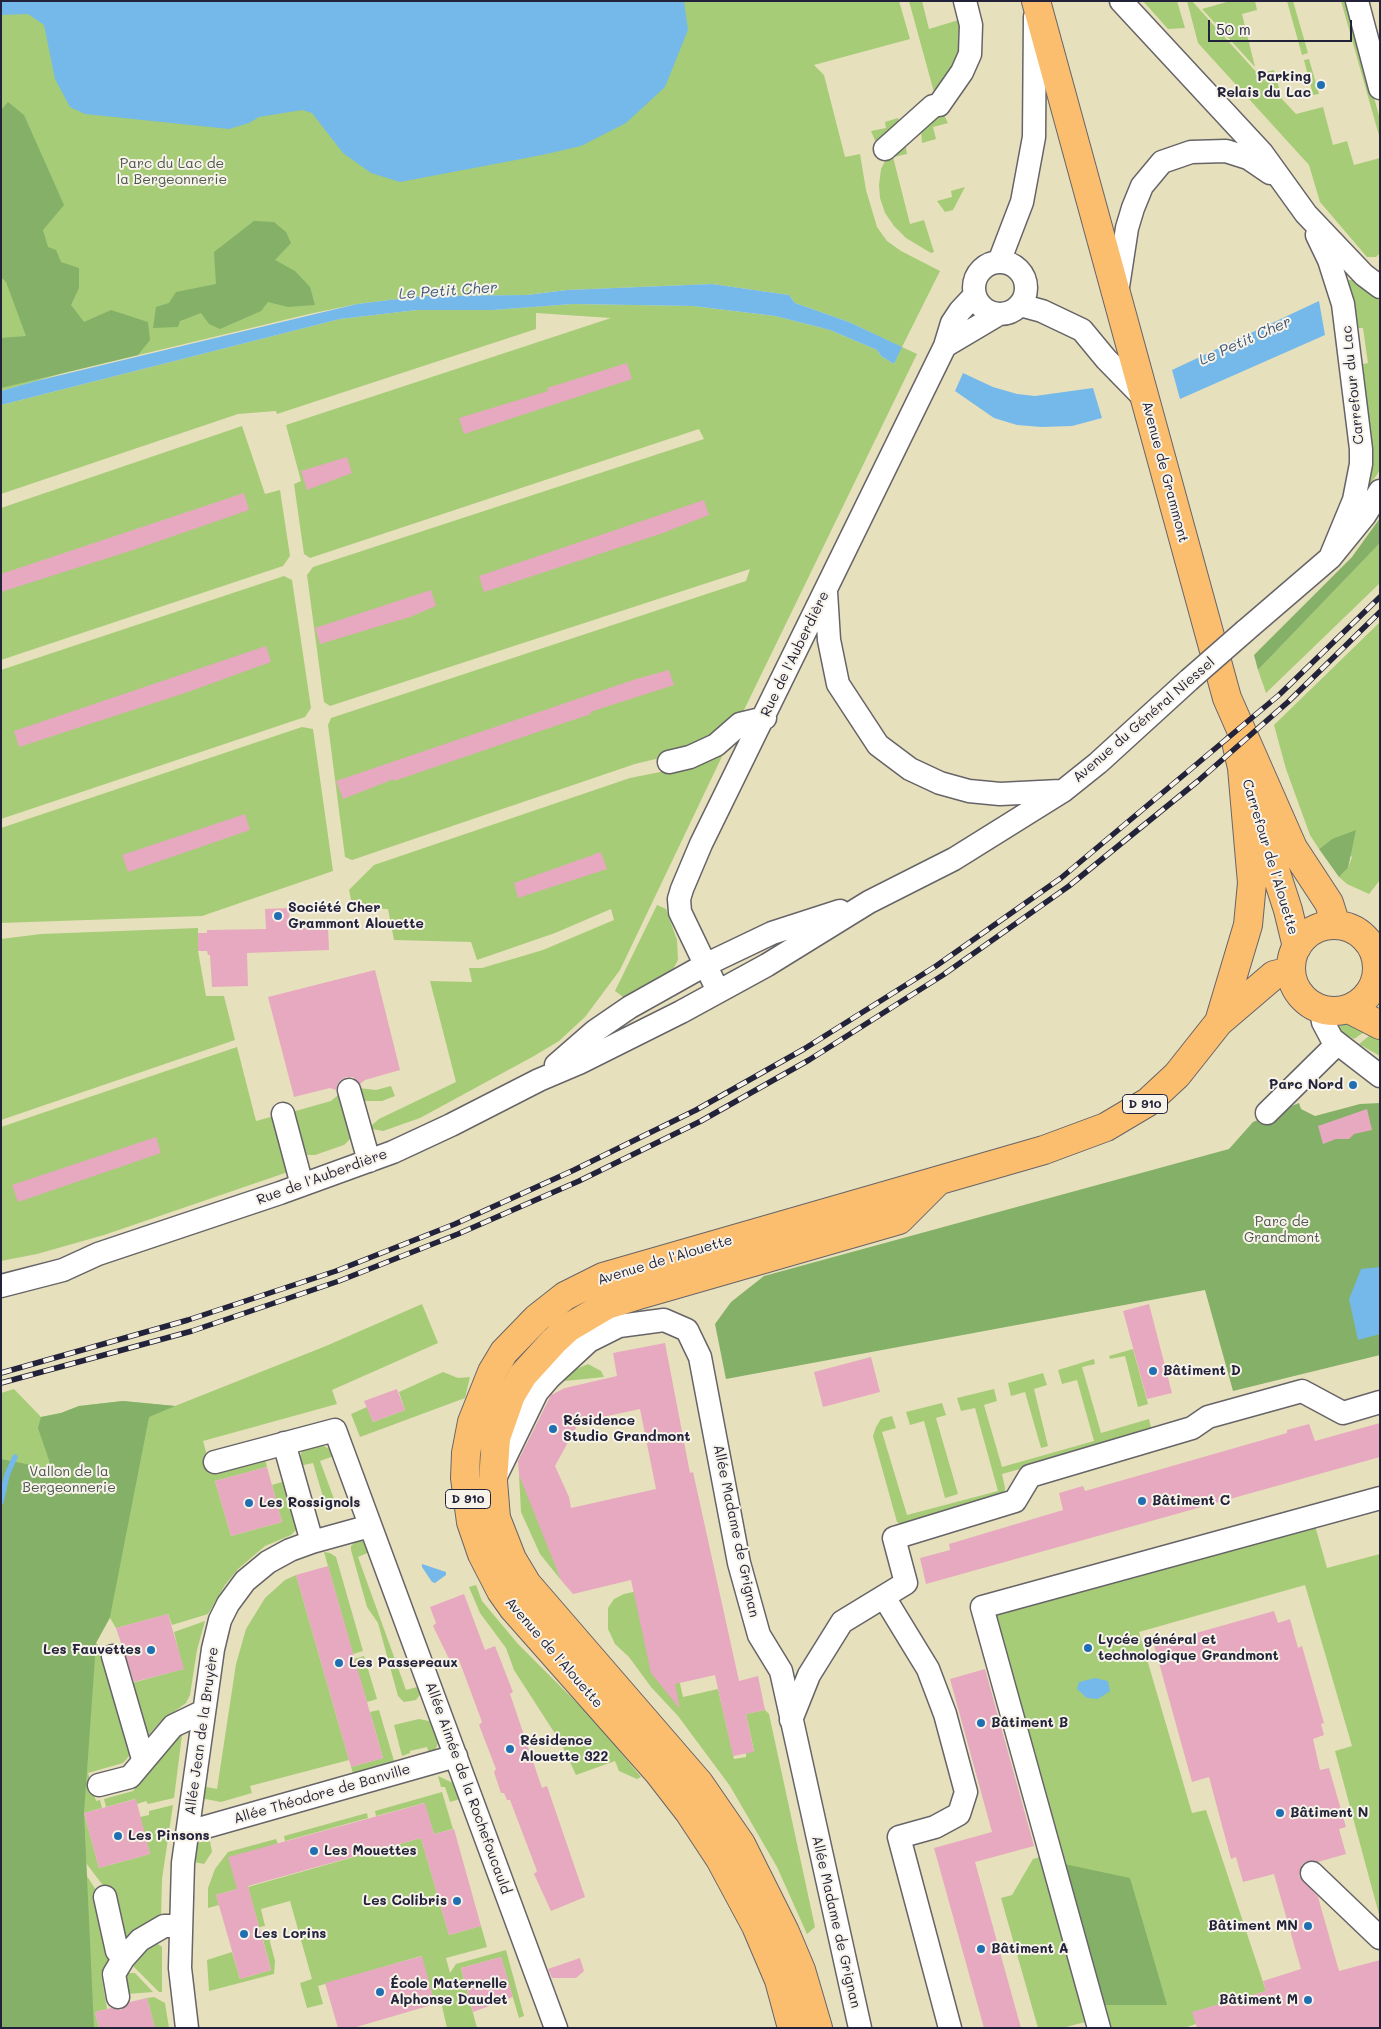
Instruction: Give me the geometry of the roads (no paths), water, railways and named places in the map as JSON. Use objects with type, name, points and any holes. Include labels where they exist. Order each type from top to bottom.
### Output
[{"type":"main road","name":"Avenue de Grammont","points":[[1035,1],[1227,698],[1293,848],[1329,903],[1336,925]]},
{"type":"main road","name":"Carrefour de l'Alouette","points":[[1227,698],[1242,768],[1288,910],[1294,959],[1295,988],[1302,997],[1321,1009]]},
{"type":"main road","name":"Carrefour de l'Alouette","points":[[1219,1022],[1248,925],[1252,883],[1242,768]]},
{"type":"main road","name":"Carrefour de l'Alouette","points":[[1219,1022],[1294,959],[1309,933],[1327,926],[1336,925]]},
{"type":"main road","points":[[1321,1009],[1330,1011],[1349,1009],[1367,996],[1374,984],[1378,971],[1372,948],[1363,936],[1351,928],[1336,925]]},
{"type":"main road","points":[[1349,1009],[1380,1025]]},
{"type":"main road","name":"Avenue de l'Alouette","points":[[792,2028],[779,1980],[756,1926],[735,1884],[689,1812],[658,1772],[501,1591],[482,1554],[471,1522],[465,1478],[466,1453],[472,1422],[483,1392],[504,1352],[537,1318],[565,1296],[603,1277],[1044,1150],[1106,1127],[1148,1102],[1182,1068],[1219,1022]]},
{"type":"main road","name":"Avenue de l'Alouette","points":[[818,2028],[801,1970],[785,1932],[741,1844],[688,1769],[528,1584],[512,1559],[496,1518],[493,1481],[496,1438],[511,1395],[537,1358],[568,1328],[607,1306],[642,1294],[899,1220],[938,1181]]},
{"type":"street","points":[[885,149],[933,106],[939,105],[962,72],[970,54],[971,25],[965,1]]},
{"type":"street","points":[[998,262],[1022,202],[1034,137],[1035,1]]},
{"type":"street","name":"Carrefour du Lac","points":[[1121,1],[1262,153],[1285,188],[1306,214],[1364,275],[1380,287]]},
{"type":"street","points":[[1357,1],[1380,88]]},
{"type":"street","name":"Carrefour du Lac","points":[[1117,296],[1127,228],[1133,208],[1142,186],[1162,162],[1191,152],[1226,151],[1258,163],[1285,188]]},
{"type":"street","name":"Carrefour du Lac","points":[[1306,214],[1329,260],[1343,304],[1361,449],[1361,464],[1354,500],[1330,558]]},
{"type":"street","points":[[946,346],[999,314],[1014,310],[1020,305],[1026,288],[1024,280],[1014,266],[998,262],[980,271],[975,279],[974,296],[984,309],[999,314]]},
{"type":"street","name":"Rue de l'Auberdière","points":[[1,1286],[63,1270],[98,1254],[369,1161],[450,1125],[539,1080],[579,1063],[718,991],[680,912],[679,899],[701,844],[765,718],[946,346],[952,323],[974,296]]},
{"type":"street","points":[[1020,305],[1042,311],[1082,330],[1106,359],[1145,399]]},
{"type":"street","name":"Avenue du Général Niessel","points":[[718,991],[783,955],[870,902],[954,859],[1063,791],[1098,763],[1245,631],[1330,558],[1366,515],[1380,491]]},
{"type":"street","points":[[826,590],[830,640],[838,684],[878,746],[910,769],[940,783],[969,791],[1000,794],[1063,791]]},
{"type":"street","points":[[669,762],[690,757],[716,745],[740,724],[765,718]]},
{"type":"street","name":"Avenue du Général Niessel","points":[[705,965],[772,933],[870,902]]},
{"type":"street","name":"Rue de l'Auberdière","points":[[539,1080],[630,1007],[705,965]]},
{"type":"street","points":[[1321,1009],[1325,1028],[1337,1044],[1380,1076]]},
{"type":"street","points":[[1267,1113],[1337,1044]]},
{"type":"street","points":[[349,1090],[369,1161]]},
{"type":"street","points":[[283,1114],[302,1184]]},
{"type":"street","name":"Rue de l'Auberdière","points":[[1,1271],[98,1254]]},
{"type":"street","name":"Allée Madame de Grignan","points":[[493,1481],[537,1392],[588,1341],[619,1326],[664,1320],[687,1330],[700,1357],[739,1563],[759,1636],[781,1671],[860,2028]]},
{"type":"street","points":[[791,1720],[809,1675],[842,1622],[906,1583],[894,1538],[1015,1500],[1030,1476],[1192,1428],[1208,1417],[1302,1391],[1343,1413],[1380,1402]]},
{"type":"street","name":"Allée Aimée de la Rochefoucauld","points":[[215,1462],[335,1430],[556,2028]]},
{"type":"street","points":[[284,1443],[312,1542]]},
{"type":"street","points":[[1099,2028],[982,1607],[1380,1498]]},
{"type":"street","name":"Allée Jean de la Bruyère","points":[[187,2028],[180,1968],[183,1863],[213,1649],[220,1620],[228,1604],[245,1581],[268,1562],[290,1550],[312,1542],[370,1526]]},
{"type":"street","points":[[884,1597],[928,1669],[945,1714],[966,1792],[959,1814],[935,1827],[899,1837],[950,2028]]},
{"type":"street","points":[[113,1656],[143,1759]]},
{"type":"street","points":[[99,1786],[130,1777],[143,1759],[173,1726],[204,1711]]},
{"type":"street","name":"Allée Théodore de Banville","points":[[188,1832],[456,1756]]},
{"type":"street","points":[[1312,1873],[1380,1938]]},
{"type":"street","points":[[106,1897],[117,1951],[123,1959]]},
{"type":"street","points":[[118,1996],[114,1974],[123,1959],[140,1940],[164,1926],[181,1926]]},
{"type":"water","points":[[1,1],[684,1],[688,30],[665,87],[626,123],[581,146],[400,182],[371,173],[343,153],[312,113],[302,110],[259,117],[249,123],[229,129],[85,114],[70,107],[55,79],[44,25],[28,14],[1,15]]},
{"type":"water","name":"Le Petit Cher","points":[[712,284],[789,295],[795,303],[849,322],[902,347],[894,364],[881,356],[877,350],[830,330],[775,316],[693,306],[573,304],[493,310],[417,310],[340,319],[1,405],[1,391],[36,381],[357,304],[422,296],[527,295],[567,290]]},
{"type":"water","points":[[1319,301],[1325,335],[1180,399],[1172,370]]},
{"type":"water","points":[[963,373],[993,387],[1017,394],[1035,396],[1093,388],[1102,418],[1072,426],[1042,427],[1017,425],[994,418],[955,391]]},
{"type":"water","points":[[1380,1267],[1380,1334],[1358,1340],[1349,1299],[1361,1269]]},
{"type":"water","points":[[422,1564],[446,1572],[446,1575],[435,1583],[432,1582]]},
{"type":"water","points":[[1095,1678],[1108,1681],[1110,1691],[1098,1699],[1087,1698],[1077,1689],[1079,1682]]},
{"type":"waterway","points":[[1,1502],[7,1475],[15,1457]]},
{"type":"railway","points":[[1,1373],[188,1320],[336,1271],[455,1224],[574,1170],[696,1110],[804,1049],[936,966],[1061,878],[1279,695],[1380,597]]},
{"type":"railway","points":[[1,1383],[192,1331],[339,1281],[458,1234],[579,1181],[701,1121],[809,1060],[943,975],[1069,886],[1198,781],[1288,702],[1380,612]]},
{"type":"place","name":"Parking Relais du Lac","points":[[1321,85]]},
{"type":"place","name":"Société Cher Grammont Alouette","points":[[278,916]]},
{"type":"place","name":"Parc Nord","points":[[1353,1085]]},
{"type":"place","name":"Bâtiment D","points":[[1153,1371]]},
{"type":"place","name":"Résidence Studio Grandmont","points":[[553,1429]]},
{"type":"place","name":"Bâtiment C","points":[[1142,1501]]},
{"type":"place","name":"Les Rossignols","points":[[249,1503]]},
{"type":"place","name":"Lycée général et technologique Grandmont","points":[[1088,1648]]},
{"type":"place","name":"Les Fauvettes","points":[[151,1650]]},
{"type":"place","name":"Les Passereaux","points":[[339,1663]]},
{"type":"place","name":"Bâtiment B","points":[[981,1723]]},
{"type":"place","name":"Résidence Alouette 322","points":[[510,1749]]},
{"type":"place","name":"Bâtiment N","points":[[1280,1813]]},
{"type":"place","name":"Les Pinsons","points":[[118,1836]]},
{"type":"place","name":"Les Mouettes","points":[[314,1851]]},
{"type":"place","name":"Les Colibris","points":[[457,1901]]},
{"type":"place","name":"Bâtiment MN","points":[[1308,1926]]},
{"type":"place","name":"Les Lorins","points":[[244,1934]]},
{"type":"place","name":"Bâtiment A","points":[[981,1949]]},
{"type":"place","name":"École Maternelle Alphonse Daudet","points":[[380,1992]]},
{"type":"place","name":"Bâtiment M","points":[[1308,2000]]},
{"type":"park label","name":"Parc du Lac de la Bergeonnerie","points":[[172,172]]},
{"type":"park label","name":"Parc de Grandmont","points":[[1282,1230]]},
{"type":"park label","name":"Vallon de la Bergeonnerie","points":[[69,1480]]}]
